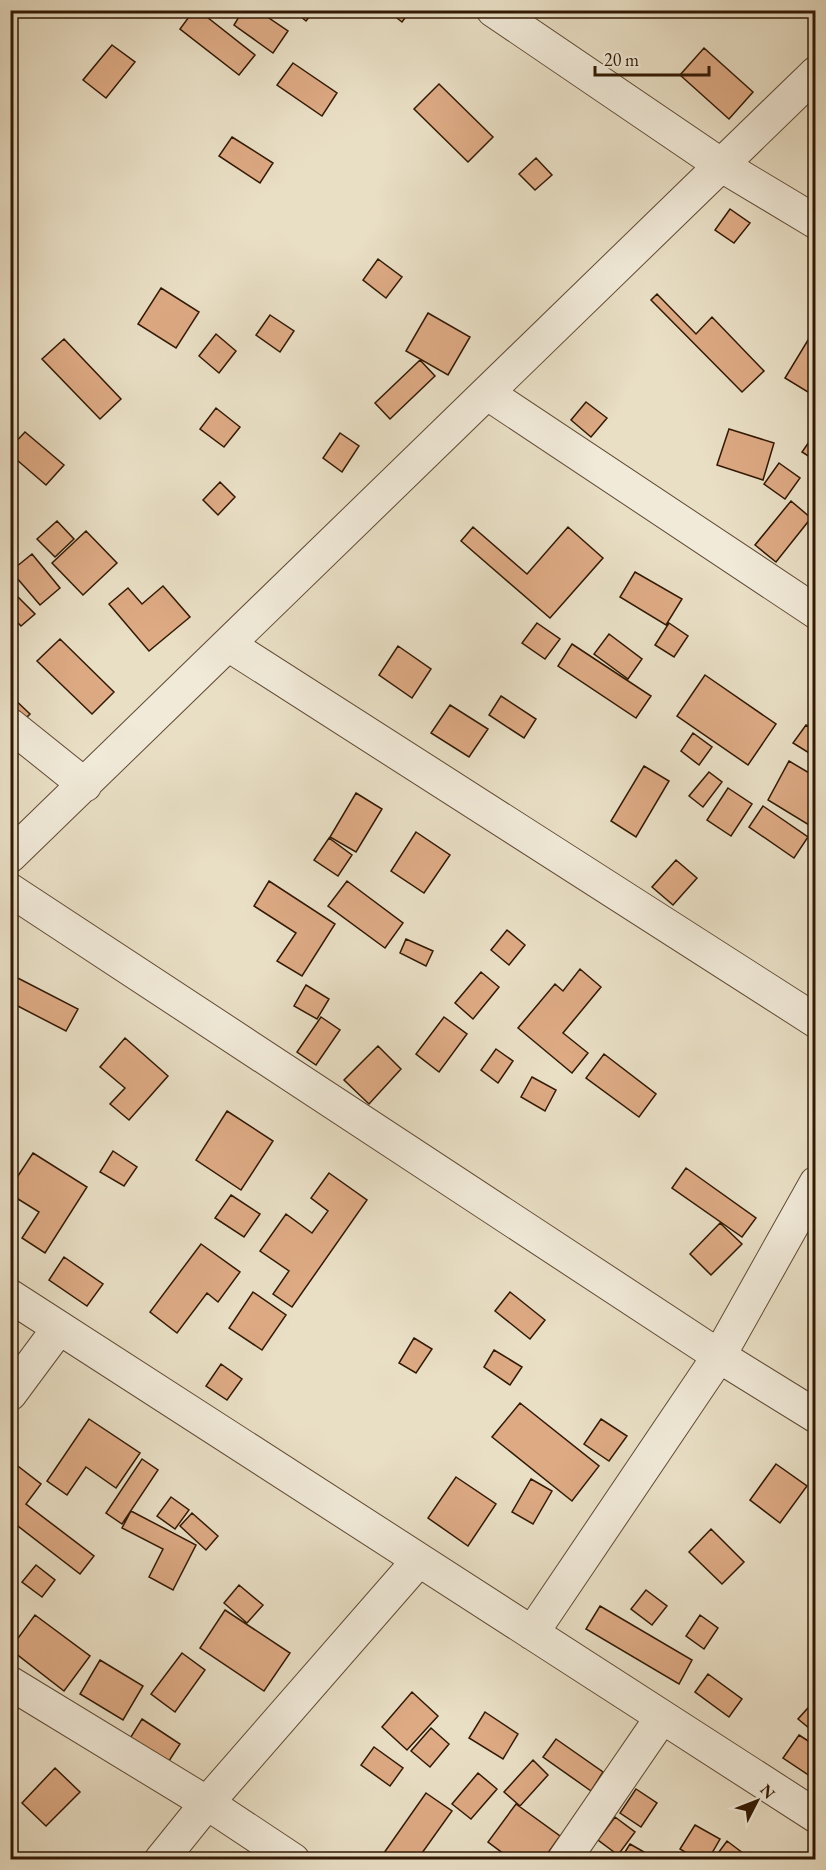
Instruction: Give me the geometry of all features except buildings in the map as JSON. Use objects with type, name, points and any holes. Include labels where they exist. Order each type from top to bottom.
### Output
[{"type":"street","points":[[493,10],[721,165],[816,222]]},
{"type":"street","points":[[10,856],[816,74]]},
{"type":"street","points":[[487,393],[816,612]]},
{"type":"street","points":[[229,645],[816,1021]]},
{"type":"street","points":[[10,725],[85,785]]},
{"type":"street","points":[[10,890],[719,1356],[816,1416]]},
{"type":"street","points":[[532,1634],[719,1356],[816,1183]]},
{"type":"street","points":[[10,1296],[816,1816]]},
{"type":"street","points":[[10,1395],[59,1328]]},
{"type":"street","points":[[161,1860],[207,1803],[420,1560]]},
{"type":"street","points":[[10,1683],[207,1803],[293,1860]]},
{"type":"street","points":[[564,1860],[662,1716]]}]
